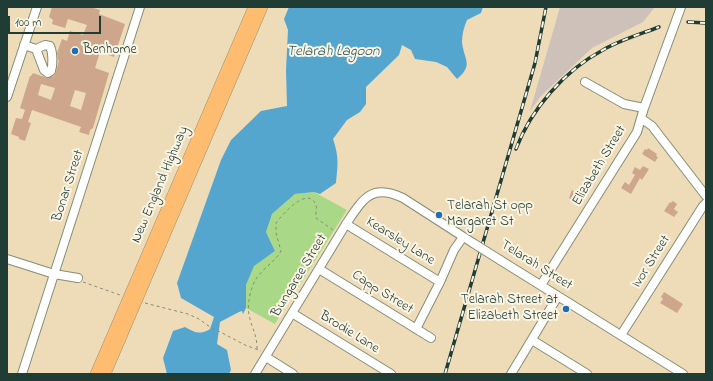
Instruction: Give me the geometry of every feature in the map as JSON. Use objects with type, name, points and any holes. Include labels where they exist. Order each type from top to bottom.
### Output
[{"type":"highway","name":"New England Highway","points":[[96,374],[254,7]]},
{"type":"highway","name":"New England Highway","points":[[105,374],[262,7]]},
{"type":"street","points":[[7,97],[37,7]]},
{"type":"street","name":"Bonar Street","points":[[22,374],[140,7]]},
{"type":"street","name":"Elizabeth Street","points":[[541,285],[637,132],[680,7]]},
{"type":"street","points":[[24,45],[36,49]]},
{"type":"street","points":[[585,82],[624,104],[644,108]]},
{"type":"street","points":[[642,119],[652,126],[706,196]]},
{"type":"street","name":"Telarah Street","points":[[371,195],[382,192],[392,193],[398,196],[684,374]]},
{"type":"street","name":"Bungaree Street","points":[[255,374],[264,354],[292,313],[346,224],[359,205],[371,195]]},
{"type":"street","name":"Ivor Street","points":[[621,335],[706,203]]},
{"type":"street","name":"Kearsley Lane","points":[[346,224],[440,282]]},
{"type":"street","points":[[416,329],[440,282],[454,250],[463,237]]},
{"type":"street","points":[[7,259],[54,274],[78,278]]},
{"type":"street","name":"Capp Street","points":[[319,269],[431,338]]},
{"type":"street","points":[[511,374],[558,296]]},
{"type":"street","name":"Brodie Lane","points":[[292,313],[391,374]]},
{"type":"street","points":[[532,340],[587,374]]},
{"type":"street","points":[[264,354],[293,374]]},
{"type":"path","points":[[257,349],[257,338],[248,310],[251,292],[257,278],[281,251],[276,232],[276,223],[286,210],[307,197],[311,198],[315,202],[316,218],[333,230]]},
{"type":"path","points":[[78,278],[84,282],[122,296]]},
{"type":"path","points":[[142,303],[188,314],[264,354]]},
{"type":"shaded area","points":[[560,7],[655,7],[643,22],[592,48],[541,96],[530,111]]},
{"type":"green space","points":[[314,192],[347,210],[275,324],[246,308],[246,285],[254,265],[275,251],[266,232],[272,214],[295,194]]},
{"type":"water","name":"Telarah Lagoon","points":[[289,7],[483,7],[481,13],[467,20],[464,28],[462,42],[467,66],[457,79],[447,67],[436,62],[415,59],[411,50],[402,45],[399,55],[366,87],[366,104],[360,112],[347,120],[333,139],[338,161],[336,183],[320,194],[314,192],[295,194],[272,214],[266,232],[275,251],[254,266],[246,285],[246,308],[243,314],[242,311],[239,312],[220,322],[217,344],[227,350],[231,370],[229,374],[167,374],[163,358],[173,331],[185,327],[195,332],[203,332],[210,329],[214,317],[181,298],[177,283],[221,160],[231,140],[261,111],[287,106],[286,70],[288,30],[284,19]]},
{"type":"building","points":[[52,7],[90,7],[100,10],[99,14],[125,24],[114,57],[100,52],[95,68],[109,73],[93,128],[90,130],[89,135],[79,132],[81,127],[32,110],[28,122],[31,123],[25,141],[11,134],[16,118],[22,119],[25,110],[20,108],[30,76],[33,73],[47,78],[54,76],[59,60],[57,53],[62,39],[67,41],[70,31],[83,35],[87,25],[68,19],[65,28],[52,24],[53,20],[49,17]],"holes":[[[41,84],[55,88],[51,100],[38,95]],[[75,90],[86,93],[81,110],[70,106]]]},
{"type":"building","points":[[648,148],[657,154],[656,156],[658,157],[655,162],[642,154],[645,149],[647,150]]},
{"type":"building","points":[[643,166],[649,169],[642,180],[640,178],[631,194],[621,188],[625,182],[629,185],[635,175],[632,173],[635,167],[640,170]]},
{"type":"building","points":[[572,190],[582,196],[578,204],[569,198]]},
{"type":"building","points":[[673,201],[677,204],[674,209],[678,212],[674,217],[664,211],[670,202],[671,203]]},
{"type":"building","points":[[664,292],[683,304],[677,313],[660,303],[663,299],[661,297]]},
{"type":"railway","points":[[445,374],[535,63],[546,7]]},
{"type":"railway","points":[[688,22],[706,23]]},
{"type":"railway","points":[[516,149],[522,134],[540,105],[575,68],[610,46],[659,27]]},
{"type":"place","name":"Benhome","points":[[75,51]]},
{"type":"place","name":"Telarah St opp Margaret St","points":[[439,215]]},
{"type":"place","name":"Telarah Street at Elizabeth Street","points":[[566,309]]}]
